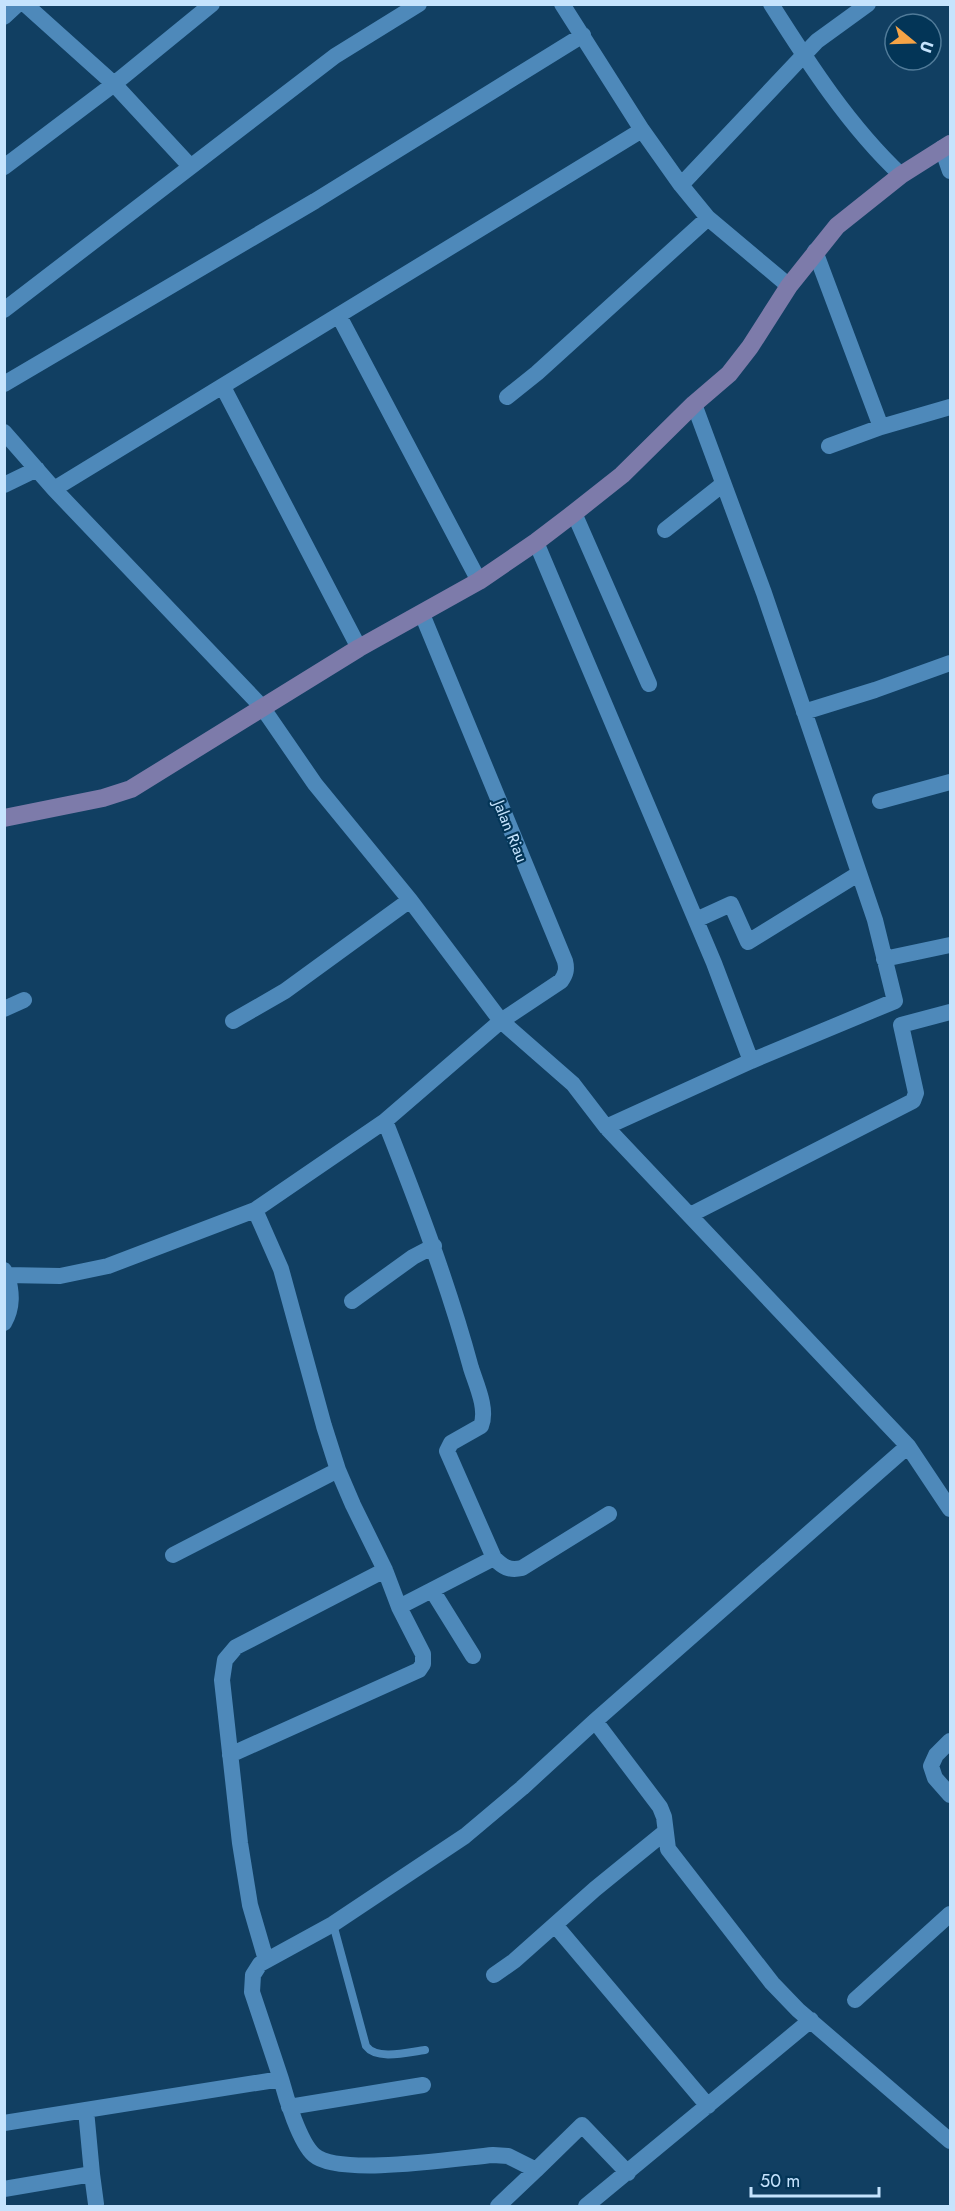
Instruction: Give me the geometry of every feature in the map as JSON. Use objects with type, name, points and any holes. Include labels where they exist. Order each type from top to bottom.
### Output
[{"type":"street","points":[[4,17],[18,4]]},
{"type":"street","points":[[25,4],[114,84],[190,166]]},
{"type":"street","points":[[4,167],[114,84],[212,4]]},
{"type":"street","points":[[4,310],[335,57],[419,4]]},
{"type":"street","points":[[562,4],[642,130],[681,185],[708,218],[789,286]]},
{"type":"street","points":[[771,4],[804,56],[875,151],[901,175]]},
{"type":"street","points":[[681,185],[824,36],[868,4]]},
{"type":"street","points":[[4,384],[315,201],[583,35]]},
{"type":"street","points":[[54,489],[642,130]]},
{"type":"street","points":[[4,818],[103,798],[131,789],[359,648],[478,581],[536,542],[622,475],[694,404],[729,374],[789,286],[837,226],[901,175],[946,146],[951,171]]},
{"type":"street","points":[[507,397],[537,373],[708,218]]},
{"type":"street","points":[[815,251],[881,427]]},
{"type":"street","points":[[339,316],[478,581]]},
{"type":"street","points":[[223,387],[359,648]]},
{"type":"street","points":[[690,1215],[915,1099],[901,1025],[874,920],[764,593],[694,404]]},
{"type":"street","points":[[829,446],[881,427],[951,407]]},
{"type":"street","points":[[4,432],[54,489],[262,707],[328,801],[410,900],[501,1021],[573,1084],[606,1127],[908,1446],[951,1509]]},
{"type":"street","points":[[4,484],[37,469]]},
{"type":"street","points":[[664,530],[723,484]]},
{"type":"street","points":[[574,513],[649,684]]},
{"type":"street","points":[[536,542],[714,963],[751,1061]]},
{"type":"street","name":"Jalan Riau","points":[[6,1273],[60,1276],[108,1266],[255,1210],[385,1121],[501,1021],[561,981],[565,975],[567,968],[423,614]]},
{"type":"street","points":[[804,712],[951,663]]},
{"type":"street","points":[[880,801],[951,782]]},
{"type":"street","points":[[696,920],[731,904],[748,942],[858,874]]},
{"type":"street","points":[[233,1021],[285,991],[410,900]]},
{"type":"street","points":[[884,959],[951,945]]},
{"type":"street","points":[[4,1009],[24,1000]]},
{"type":"street","points":[[606,1127],[751,1061],[895,1001]]},
{"type":"street","points":[[901,1025],[951,1012]]},
{"type":"street","points":[[385,1121],[434,1246],[459,1322],[483,1417],[481,1426],[451,1443],[447,1451],[494,1558],[506,1568],[522,1568],[609,1514]]},
{"type":"street","points":[[230,1755],[418,1670],[424,1658],[399,1607],[386,1570],[338,1470],[281,1269],[255,1210]]},
{"type":"street","points":[[352,1301],[413,1257],[434,1246]]},
{"type":"street","points":[[4,1323],[11,1306],[11,1290],[6,1273]]},
{"type":"street","points":[[536,2170],[508,2156],[493,2155],[376,2167],[322,2160],[310,2151],[289,2107],[252,1992],[253,1975],[257,1967],[333,1924],[465,1836],[908,1446]]},
{"type":"street","points":[[173,1555],[338,1470]]},
{"type":"street","points":[[399,1607],[494,1558]]},
{"type":"street","points":[[266,1960],[248,1895],[240,1843],[222,1680],[223,1667],[229,1653],[236,1647],[386,1570]]},
{"type":"street","points":[[432,1590],[473,1656]]},
{"type":"street","points":[[595,1721],[660,1807],[664,1816],[668,1849],[750,1957],[779,1990],[811,2020],[951,2141]]},
{"type":"street","points":[[951,1742],[936,1755],[931,1766],[935,1778],[951,1795]]},
{"type":"street","points":[[494,1975],[514,1961],[665,1832]]},
{"type":"street","points":[[855,2000],[951,1914]]},
{"type":"street","points":[[555,1925],[708,2106]]},
{"type":"street","points":[[586,2206],[811,2020]]},
{"type":"street","points":[[4,2122],[281,2079]]},
{"type":"street","points":[[289,2107],[423,2085]]},
{"type":"street","points":[[86,2110],[96,2204]]},
{"type":"street","points":[[498,2206],[582,2125],[628,2173]]},
{"type":"street","points":[[4,2189],[92,2174]]},
{"type":"lane","points":[[333,1924],[366,2046],[369,2050],[382,2054],[425,2050]]}]
